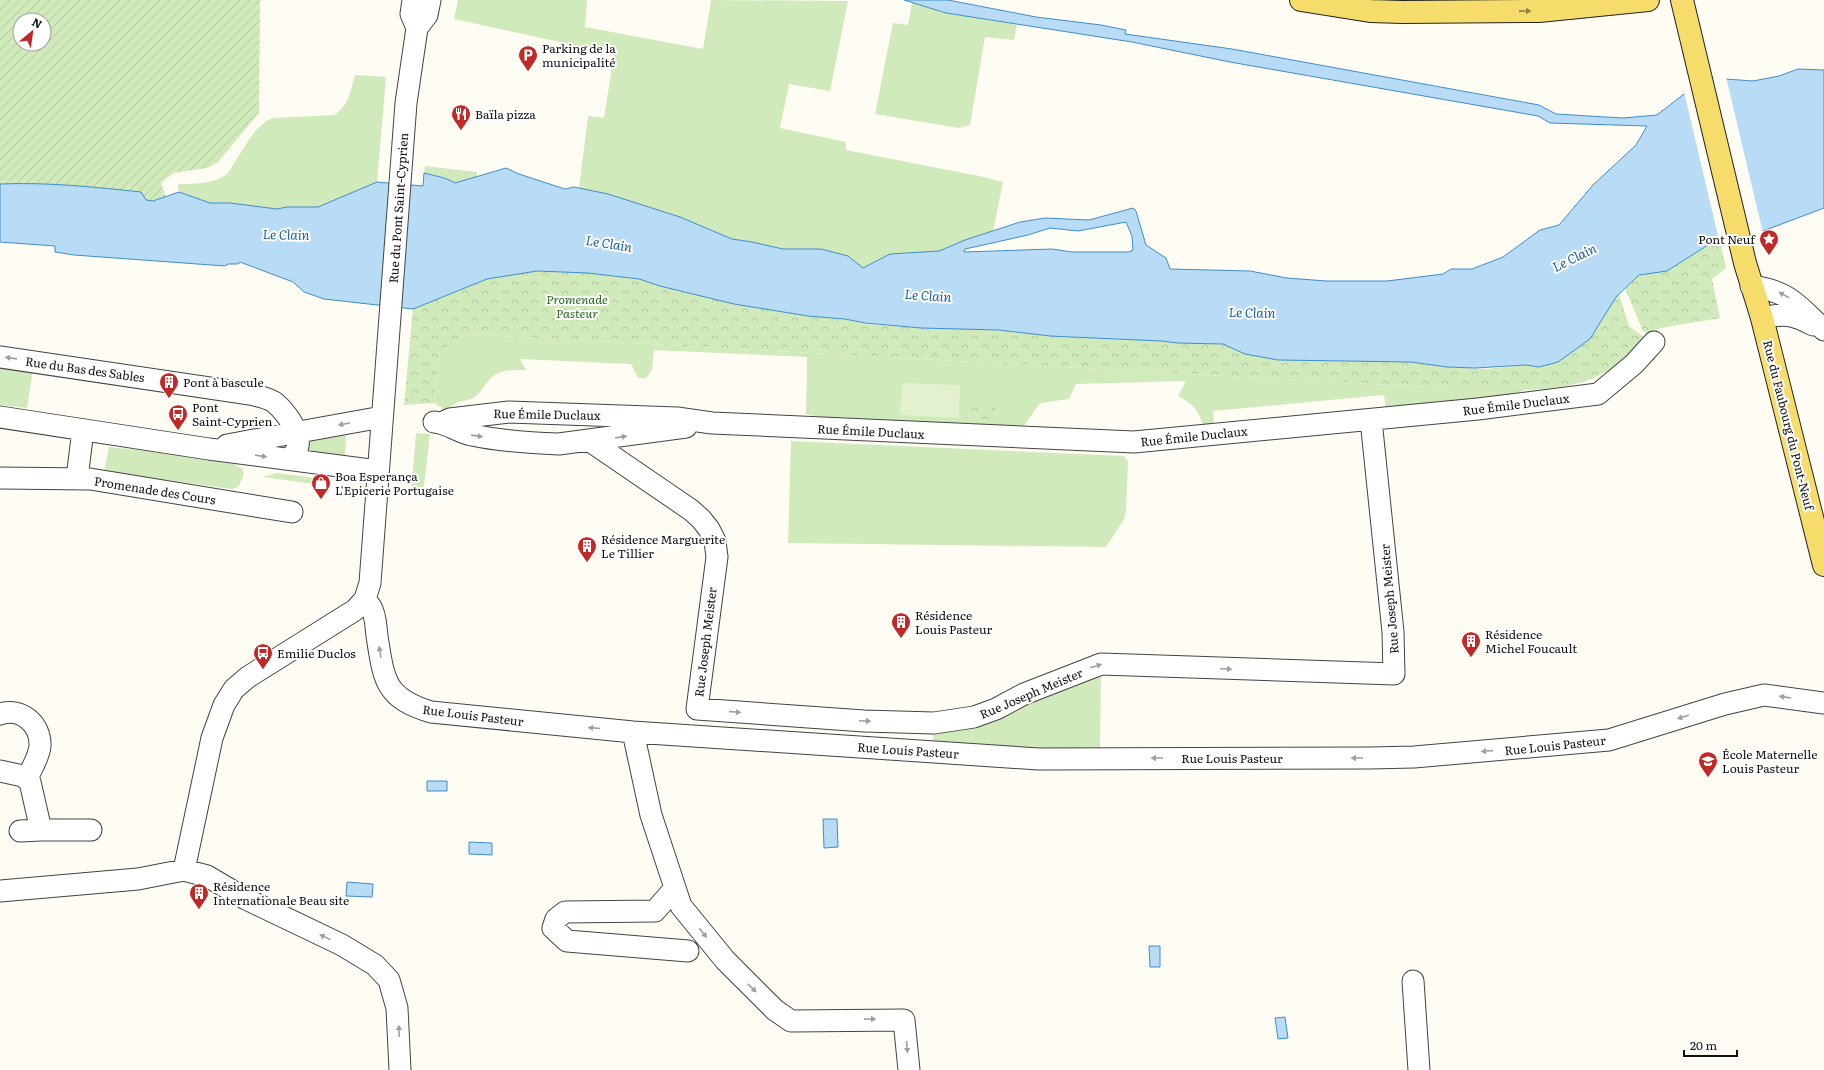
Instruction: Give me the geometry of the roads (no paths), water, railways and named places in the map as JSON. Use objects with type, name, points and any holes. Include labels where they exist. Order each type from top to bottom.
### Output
[{"type":"main road","points":[[1301,0],[1370,11],[1402,12],[1539,11],[1648,0]]},
{"type":"main road","points":[[1458,12],[1509,0]]},
{"type":"main road","points":[[1682,0],[1745,263],[1752,286]]},
{"type":"main road","name":"Rue du Faubourg du Pont-Neuf","points":[[1752,286],[1762,318],[1824,565]]},
{"type":"street","name":"Rue du Pont Saint-Cyprien","points":[[365,599],[370,583],[406,103],[425,14],[411,14],[413,0]]},
{"type":"street","points":[[1752,286],[1770,289],[1782,294],[1797,304],[1824,330]]},
{"type":"street","points":[[1762,318],[1780,314],[1791,314],[1824,330]]},
{"type":"street","name":"Rue Émile Duclaux","points":[[712,424],[559,444],[472,435],[436,422],[509,412],[677,418],[712,424],[1134,442],[1371,420],[1598,394],[1634,364],[1654,342]]},
{"type":"street","name":"Rue du Bas des Sables","points":[[0,357],[250,394],[274,402],[284,413],[297,432]]},
{"type":"street","points":[[0,417],[209,449],[378,470]]},
{"type":"street","points":[[209,449],[382,417]]},
{"type":"street","name":"Rue Joseph Meister","points":[[590,441],[691,510],[709,529],[715,541],[717,557],[697,710],[864,721],[934,723],[974,717],[996,709],[1024,694],[1101,664],[1394,674],[1393,632],[1371,420]]},
{"type":"street","points":[[77,478],[83,430]]},
{"type":"street","points":[[290,459],[297,450],[297,432]]},
{"type":"street","name":"Promenade des Cours","points":[[9,478],[77,478],[292,512]]},
{"type":"street","points":[[184,870],[212,738],[224,705],[234,689],[248,677],[355,610],[365,599]]},
{"type":"street","name":"Rue Louis Pasteur","points":[[365,599],[374,613],[385,678],[391,689],[403,700],[415,707],[431,712],[633,732],[1039,759],[1414,757],[1609,740],[1725,704],[1764,695],[1824,703]]},
{"type":"street","points":[[0,714],[7,712],[20,714],[29,720],[36,728],[40,739],[39,751],[27,778]]},
{"type":"street","points":[[633,732],[652,815],[678,897],[730,965],[775,1010],[791,1021],[904,1020],[909,1070]]},
{"type":"street","points":[[0,771],[15,773],[27,778],[31,786],[41,830]]},
{"type":"street","points":[[20,831],[91,830]]},
{"type":"street","points":[[0,891],[138,879],[184,870],[207,876],[246,899],[342,945],[375,966],[389,980],[397,1008],[400,1070]]},
{"type":"street","points":[[678,897],[655,911],[565,912],[556,918],[553,928],[567,941],[688,952]]},
{"type":"street","points":[[1413,981],[1419,1070]]},
{"type":"water","name":"Le Clain","points":[[904,0],[948,0],[1036,17],[1101,25],[1126,30],[1125,34],[1232,49],[1539,105],[1556,114],[1623,118],[1657,115],[1684,94],[1726,79],[1753,81],[1779,76],[1798,69],[1824,70],[1824,208],[1763,231],[1719,238],[1667,271],[1639,275],[1616,297],[1590,339],[1558,362],[1539,367],[1526,365],[1475,368],[1447,367],[1411,362],[1278,360],[1245,354],[1223,344],[1050,336],[999,330],[921,328],[865,323],[845,319],[808,316],[734,304],[660,286],[639,279],[588,273],[537,271],[487,279],[413,309],[324,299],[304,292],[293,282],[240,262],[238,264],[228,264],[225,266],[74,255],[55,252],[55,246],[0,242],[0,184],[53,184],[141,192],[146,200],[153,201],[179,192],[210,203],[230,203],[277,209],[287,207],[318,207],[377,182],[423,186],[424,173],[444,178],[455,183],[506,168],[519,174],[565,189],[574,187],[608,194],[680,217],[732,239],[783,249],[821,249],[848,256],[863,268],[890,254],[939,251],[965,240],[1020,222],[1045,218],[1089,220],[1133,208],[1136,211],[1146,245],[1166,258],[1170,269],[1250,271],[1287,278],[1326,281],[1387,281],[1443,274],[1451,269],[1472,269],[1503,257],[1540,230],[1559,225],[1593,185],[1636,145],[1647,126],[1550,123],[1538,116],[1230,62],[1132,42],[946,13]],"holes":[[[1126,222],[1132,236],[1133,250],[1129,252],[1072,252],[1052,249],[964,252],[965,249],[1028,235],[1050,228],[1078,231]]]},
{"type":"water","points":[[427,781],[447,781],[447,791],[427,791]]},
{"type":"water","points":[[823,819],[837,819],[838,847],[824,848]]},
{"type":"water","points":[[469,842],[492,843],[492,855],[469,854]]},
{"type":"water","points":[[347,882],[373,884],[372,897],[346,896]]},
{"type":"water","points":[[1149,946],[1160,946],[1160,967],[1150,967]]},
{"type":"water","points":[[1285,1017],[1288,1038],[1278,1039],[1275,1018]]},
{"type":"place","name":"Parking de la municipalité","points":[[528,72]]},
{"type":"place","name":"Baïla pizza","points":[[461,131]]},
{"type":"place","name":"Pont Neuf","points":[[1769,256]]},
{"type":"place","name":"Pont à bascule","points":[[169,399]]},
{"type":"place","name":"Pont Saint-Cyprien","points":[[178,431]]},
{"type":"place","name":"Boa Esperança L'Epicerie Portugaise","points":[[321,500]]},
{"type":"place","name":"Résidence Marguerite Le Tillier","points":[[587,563]]},
{"type":"place","name":"Résidence Louis Pasteur","points":[[901,639]]},
{"type":"place","name":"Résidence Michel Foucault","points":[[1471,658]]},
{"type":"place","name":"Emilie Duclos","points":[[263,670]]},
{"type":"place","name":"École Maternelle Louis Pasteur","points":[[1708,778]]},
{"type":"place","name":"Résidence Internationale Beau site","points":[[199,910]]},
{"type":"park label","name":"Promenade Pasteur","points":[[577,306]]}]
